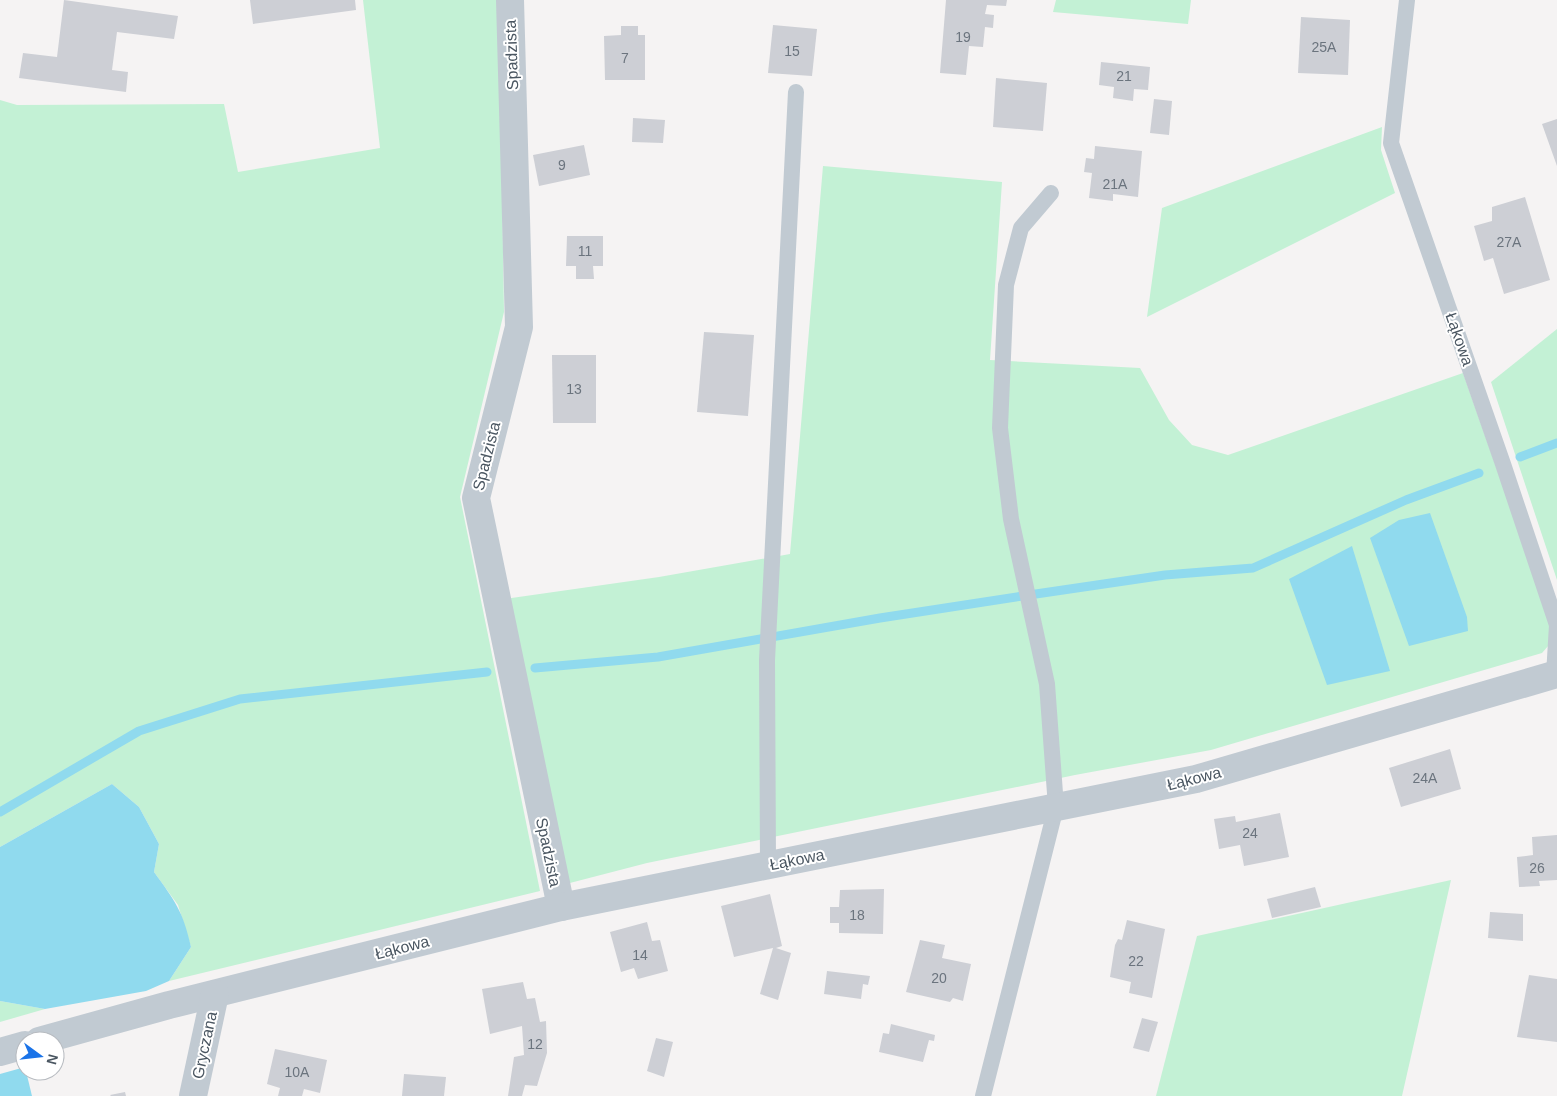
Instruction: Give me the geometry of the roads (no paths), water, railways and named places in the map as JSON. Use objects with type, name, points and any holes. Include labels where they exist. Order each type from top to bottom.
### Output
[{"type":"street","name":"Spadzista","points":[[510,0],[519,327],[476,498],[561,906]]},
{"type":"street","name":"Łąkowa","points":[[65,1034],[561,906],[1196,779],[1556,675]]},
{"type":"street","name":"Gryczana","points":[[193,1096],[215,994]]},
{"type":"street","points":[[0,1052],[15,1048]]},
{"type":"lane","name":"Łąkowa","points":[[1407,0],[1390,143],[1557,624],[1556,675]]},
{"type":"lane","points":[[768,865],[767,660],[796,92]]},
{"type":"lane","points":[[983,1096],[1056,808],[1047,684],[1011,519],[1000,428],[1006,285],[1021,228],[1051,193]]},
{"type":"water","points":[[1430,513],[1467,617],[1468,631],[1409,646],[1370,538],[1399,520]]},
{"type":"water","points":[[1352,546],[1390,671],[1327,685],[1289,579]]},
{"type":"water","points":[[112,784],[139,807],[159,844],[154,872],[168,891],[181,915],[191,947],[169,981],[146,991],[45,1009],[0,1001],[0,847]]},
{"type":"water","points":[[15,1070],[15,1081],[28,1081],[32,1096],[0,1096],[0,1074]]},
{"type":"waterway","points":[[1520,457],[1557,443]]},
{"type":"waterway","points":[[535,668],[658,657],[880,618],[1029,595],[1165,575],[1253,568],[1406,500],[1479,473]]},
{"type":"waterway","points":[[0,812],[139,731],[240,699],[487,672]]}]
